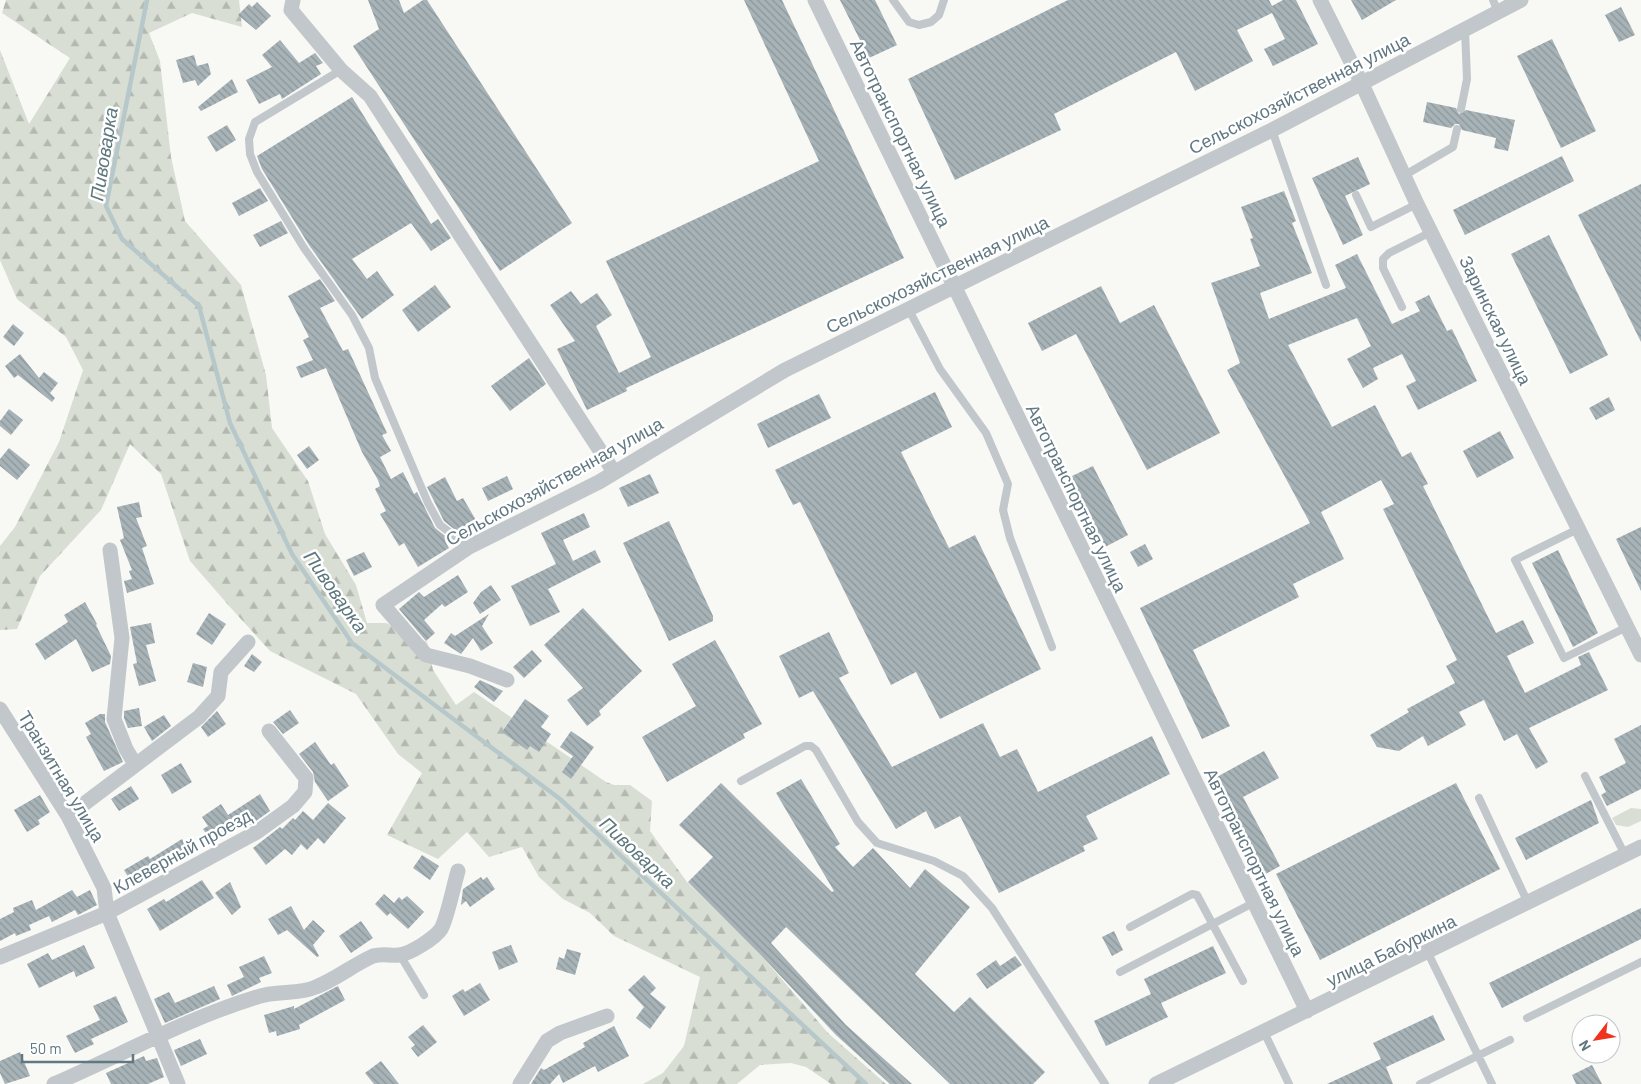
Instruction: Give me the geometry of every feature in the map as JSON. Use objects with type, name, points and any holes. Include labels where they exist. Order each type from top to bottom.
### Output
[{"type":"street","points":[[293,0],[291,10],[341,70],[370,96],[614,472]]},
{"type":"street","name":"Автотранспортная улица","points":[[815,0],[1307,1011]]},
{"type":"street","name":"Заринская улица","points":[[1320,0],[1362,84],[1417,204],[1641,655]]},
{"type":"street","name":"Сельскохозяйственная улица","points":[[506,680],[470,666],[426,655],[382,605],[469,547],[599,482],[785,370],[1362,84],[1465,30],[1496,6],[1521,0]]},
{"type":"street","points":[[110,550],[122,638],[114,719],[126,749],[135,764]]},
{"type":"street","points":[[68,816],[199,717],[218,696],[222,672],[248,642]]},
{"type":"street","name":"Транзитная улица","points":[[0,710],[68,816],[104,888],[107,913],[178,1084]]},
{"type":"street","name":"Клеверный проезд","points":[[0,957],[107,913],[257,832],[293,806],[305,792],[306,778],[269,731]]},
{"type":"street","name":"улица Бабуркина","points":[[1156,1084],[1428,953],[1641,847]]},
{"type":"street","points":[[54,1084],[124,1054],[157,1037],[258,996],[282,992],[304,992],[318,987],[373,956],[385,953],[400,955],[421,946],[441,929],[458,871]]},
{"type":"street","points":[[520,1084],[547,1041],[560,1033],[607,1016]]},
{"type":"lane","points":[[893,0],[909,22],[919,25],[931,22],[939,16],[944,0]]},
{"type":"lane","points":[[1461,109],[1467,79],[1465,30]]},
{"type":"lane","points":[[341,70],[255,122],[249,139],[250,154],[258,172],[304,248],[352,315],[361,332],[369,348],[375,378],[428,504],[440,525],[469,547]]},
{"type":"lane","points":[[1405,175],[1453,148],[1457,129]]},
{"type":"lane","points":[[1272,130],[1326,284]]},
{"type":"lane","points":[[1356,195],[1371,227],[1417,204]]},
{"type":"lane","points":[[1402,307],[1384,268],[1383,259],[1389,253],[1431,232]]},
{"type":"lane","points":[[908,308],[940,368],[986,433],[1008,484],[1004,510],[1010,538],[1052,647]]},
{"type":"lane","points":[[1578,529],[1515,560],[1564,658],[1627,627]]},
{"type":"lane","points":[[741,782],[804,746],[811,746],[816,750],[858,822],[878,843],[934,860],[963,876],[986,902],[1105,1084]]},
{"type":"lane","points":[[1585,776],[1625,855]]},
{"type":"lane","points":[[1479,798],[1528,903]]},
{"type":"lane","points":[[1130,927],[1192,894],[1197,895],[1214,923],[1243,981]]},
{"type":"lane","points":[[1120,972],[1253,903]]},
{"type":"lane","points":[[1428,953],[1489,1082]]},
{"type":"lane","points":[[400,955],[424,995]]},
{"type":"lane","points":[[1527,1018],[1641,962]]},
{"type":"lane","points":[[1264,1032],[1289,1084]]},
{"type":"lane","points":[[1420,1084],[1510,1040]]},
{"type":"green space","points":[[6,0],[239,0],[242,27],[192,13],[149,33],[160,61],[171,157],[185,221],[241,285],[266,375],[272,428],[308,481],[325,534],[356,585],[367,623],[386,623],[427,642],[433,670],[456,705],[474,692],[606,782],[614,785],[630,785],[652,801],[650,831],[687,882],[755,948],[828,1033],[886,1084],[831,1084],[806,1067],[791,1063],[760,1065],[737,1084],[643,1084],[663,1073],[684,1046],[700,977],[614,936],[590,913],[563,899],[539,877],[522,847],[489,857],[467,832],[438,859],[387,835],[422,773],[398,754],[356,694],[270,651],[230,607],[190,561],[161,474],[130,444],[101,510],[40,576],[17,629],[0,630],[0,546],[15,527],[59,442],[83,370],[66,337],[17,299],[0,260],[0,50],[29,124],[70,58],[2,13]]},
{"type":"green space","points":[[1631,808],[1641,809],[1641,821],[1628,827],[1616,825],[1612,818]]},
{"type":"building","points":[[368,0],[399,0],[404,13],[423,0],[427,0],[572,223],[500,271],[353,46],[379,29]]},
{"type":"building","points":[[744,0],[782,0],[904,258],[626,388],[627,391],[587,410],[557,349],[575,341],[550,305],[571,291],[581,304],[597,293],[612,315],[596,326],[619,373],[651,357],[606,261],[819,161]]},
{"type":"building","points":[[840,0],[875,0],[897,45],[869,58]]},
{"type":"building","points":[[1068,0],[1269,0],[1272,6],[1283,0],[1296,0],[1318,44],[1273,66],[1264,49],[1285,39],[1272,13],[1237,30],[1253,61],[1195,91],[1176,52],[1054,114],[1061,130],[955,180],[908,79]]},
{"type":"building","points":[[1351,0],[1396,0],[1362,20]]},
{"type":"building","points":[[257,2],[271,16],[256,30],[238,15],[249,4],[252,7]]},
{"type":"building","points":[[1621,7],[1635,35],[1619,42],[1605,15]]},
{"type":"building","points":[[1552,39],[1596,131],[1561,148],[1517,56]]},
{"type":"building","points":[[280,40],[299,63],[315,53],[323,63],[316,66],[321,74],[282,99],[280,94],[259,104],[246,80],[272,67],[262,55]]},
{"type":"building","points":[[194,55],[197,66],[208,63],[211,74],[198,86],[195,80],[183,83],[176,60]]},
{"type":"building","points":[[232,79],[238,92],[201,111],[198,107]]},
{"type":"building","points":[[352,97],[431,224],[438,219],[451,238],[431,251],[411,223],[352,259],[367,279],[377,271],[394,295],[362,319],[309,245],[262,169],[257,156]]},
{"type":"building","points":[[1427,102],[1456,108],[1459,114],[1466,110],[1515,120],[1508,151],[1494,148],[1496,138],[1462,130],[1459,124],[1455,124],[1451,128],[1423,122]]},
{"type":"building","points":[[227,125],[236,140],[216,152],[207,137]]},
{"type":"building","points":[[1562,156],[1574,181],[1465,235],[1453,210]]},
{"type":"building","points":[[1358,157],[1370,184],[1345,196],[1363,235],[1343,245],[1312,178]]},
{"type":"building","points":[[1641,184],[1641,342],[1578,215]]},
{"type":"building","points":[[260,188],[268,201],[239,216],[232,203]]},
{"type":"building","points":[[1284,191],[1296,221],[1292,223],[1312,273],[1260,293],[1269,319],[1346,288],[1335,265],[1357,254],[1392,324],[1420,311],[1415,302],[1429,295],[1447,331],[1452,329],[1477,381],[1418,410],[1406,386],[1416,381],[1402,354],[1373,368],[1378,379],[1363,388],[1347,359],[1371,346],[1357,318],[1288,345],[1332,427],[1375,405],[1402,457],[1411,452],[1428,484],[1423,486],[1496,633],[1523,620],[1534,643],[1507,656],[1525,693],[1581,665],[1578,657],[1589,652],[1608,690],[1529,728],[1548,762],[1536,769],[1517,734],[1504,741],[1484,700],[1459,712],[1466,725],[1428,746],[1423,736],[1399,751],[1377,747],[1370,735],[1409,712],[1407,709],[1455,683],[1446,666],[1457,660],[1383,509],[1394,504],[1381,480],[1321,512],[1344,559],[1293,584],[1299,597],[1193,650],[1230,726],[1202,739],[1140,608],[1310,523],[1227,370],[1240,363],[1211,283],[1260,266],[1250,239],[1253,238],[1241,207]]},
{"type":"building","points":[[281,221],[288,233],[260,247],[253,235]]},
{"type":"building","points":[[1549,235],[1608,355],[1570,374],[1511,254]]},
{"type":"building","points":[[320,279],[335,301],[320,308],[343,351],[348,349],[387,433],[382,435],[391,451],[380,457],[391,479],[403,472],[414,494],[417,492],[435,528],[449,539],[445,541],[449,548],[418,567],[404,543],[399,546],[380,514],[386,511],[375,489],[380,486],[378,480],[362,452],[326,368],[301,378],[296,367],[313,360],[303,340],[309,337],[288,296]]},
{"type":"building","points":[[435,285],[451,307],[418,332],[402,310]]},
{"type":"building","points":[[1101,286],[1120,323],[1154,305],[1220,433],[1147,470],[1076,334],[1042,351],[1028,323]]},
{"type":"building","points":[[13,324],[24,333],[14,346],[3,337]]},
{"type":"building","points":[[20,354],[39,378],[44,372],[58,383],[50,393],[55,398],[52,402],[18,375],[14,378],[5,366]]},
{"type":"building","points":[[529,358],[546,384],[510,411],[491,386]]},
{"type":"building","points":[[935,392],[952,427],[901,452],[949,548],[975,535],[1041,669],[940,719],[916,672],[891,685],[800,502],[793,505],[775,470]]},
{"type":"building","points":[[819,394],[831,418],[768,448],[757,424]]},
{"type":"building","points":[[1609,397],[1615,410],[1596,420],[1589,408]]},
{"type":"building","points":[[9,409],[23,420],[11,435],[0,426],[0,421]]},
{"type":"building","points":[[1500,431],[1514,458],[1477,478],[1463,451]]},
{"type":"building","points":[[309,446],[319,460],[307,469],[297,455]]},
{"type":"building","points":[[9,448],[30,465],[17,480],[0,466],[0,459]]},
{"type":"building","points":[[1093,466],[1128,535],[1105,547],[1070,477]]},
{"type":"building","points":[[650,474],[659,493],[628,507],[619,488]]},
{"type":"building","points":[[507,476],[513,489],[488,501],[482,488]]},
{"type":"building","points":[[445,477],[457,501],[463,498],[477,522],[459,533],[444,521],[427,487]]},
{"type":"building","points":[[139,502],[142,517],[136,518],[147,546],[142,548],[154,584],[127,593],[124,581],[132,579],[129,571],[132,570],[120,540],[124,538],[117,507]]},
{"type":"building","points":[[584,513],[590,527],[563,540],[573,561],[595,550],[601,562],[548,589],[560,612],[530,626],[511,586],[556,564],[541,533]]},
{"type":"building","points":[[669,521],[713,616],[713,621],[669,641],[623,543]]},
{"type":"building","points":[[1641,527],[1641,591],[1616,539]]},
{"type":"building","points":[[1145,544],[1153,559],[1138,567],[1130,552]]},
{"type":"building","points":[[1558,550],[1598,633],[1573,647],[1532,563]]},
{"type":"building","points":[[364,552],[372,567],[354,576],[346,560]]},
{"type":"building","points":[[458,575],[468,592],[445,607],[442,604],[424,620],[435,633],[426,641],[399,609],[419,592],[424,597]]},
{"type":"building","points":[[491,585],[501,600],[480,614],[473,603],[481,592]]},
{"type":"building","points":[[85,602],[111,656],[110,664],[92,672],[76,639],[45,660],[35,644],[68,622],[64,615]]},
{"type":"building","points":[[583,608],[642,671],[599,711],[601,715],[587,726],[567,700],[583,688],[544,645]]},
{"type":"building","points":[[209,613],[226,624],[212,645],[196,634]]},
{"type":"building","points":[[489,614],[482,626],[493,643],[481,651],[473,638],[461,654],[444,643],[451,633],[455,636]]},
{"type":"building","points":[[151,623],[155,643],[146,645],[156,681],[139,686],[133,664],[137,663],[130,627]]},
{"type":"building","points":[[829,632],[849,673],[839,678],[892,767],[983,723],[1000,757],[1017,749],[1038,792],[1152,736],[1170,774],[1086,816],[1098,839],[1083,846],[1085,851],[999,893],[960,816],[935,829],[926,811],[896,829],[813,691],[799,698],[779,656]]},
{"type":"building","points":[[715,640],[762,724],[743,734],[745,738],[667,782],[642,737],[696,706],[672,664]]},
{"type":"building","points":[[532,650],[542,661],[524,678],[513,667]]},
{"type":"building","points":[[252,654],[262,662],[254,672],[244,666]]},
{"type":"building","points":[[193,663],[207,667],[203,687],[187,682]]},
{"type":"building","points":[[480,680],[503,691],[494,702],[474,687]]},
{"type":"building","points":[[525,699],[549,716],[541,727],[551,734],[539,752],[530,746],[527,750],[502,732]]},
{"type":"building","points":[[139,708],[142,726],[128,728],[124,718],[124,711]]},
{"type":"building","points":[[290,710],[299,723],[283,734],[273,722]]},
{"type":"building","points":[[217,711],[226,724],[208,737],[201,727]]},
{"type":"building","points":[[100,714],[105,714],[105,722],[123,762],[104,771],[86,737],[91,734],[85,723]]},
{"type":"building","points":[[164,715],[171,726],[152,741],[144,727]]},
{"type":"building","points":[[1641,725],[1641,789],[1607,806],[1601,795],[1606,792],[1599,777],[1626,763],[1614,739]]},
{"type":"building","points":[[571,731],[594,747],[571,779],[562,772],[573,756],[560,747]]},
{"type":"building","points":[[315,742],[331,765],[334,763],[349,786],[328,801],[315,782],[313,772],[299,754]]},
{"type":"building","points":[[1264,751],[1279,778],[1243,797],[1280,866],[1262,876],[1228,812],[1233,810],[1215,778]]},
{"type":"building","points":[[181,763],[192,782],[172,794],[161,775]]},
{"type":"building","points":[[801,779],[840,844],[835,847],[853,867],[873,848],[910,888],[925,869],[970,907],[915,974],[954,1012],[970,997],[1045,1072],[1033,1084],[950,1084],[786,927],[771,943],[846,1025],[912,1084],[890,1084],[836,1035],[760,954],[688,882],[713,857],[679,825],[721,783],[832,892],[834,891],[776,793]]},
{"type":"building","points":[[1456,783],[1500,869],[1320,960],[1276,874]]},
{"type":"building","points":[[131,786],[139,799],[119,811],[111,799]]},
{"type":"building","points":[[260,794],[270,811],[250,825],[245,818],[211,841],[203,829],[208,826],[202,817],[221,804],[228,815]]},
{"type":"building","points":[[40,795],[50,812],[38,820],[40,824],[27,832],[14,810]]},
{"type":"building","points":[[1591,800],[1599,823],[1526,860],[1515,838]]},
{"type":"building","points":[[328,803],[346,818],[324,844],[318,838],[307,850],[301,844],[292,855],[285,849],[266,865],[253,848],[280,827],[282,829],[293,818],[295,820],[303,811],[313,820]]},
{"type":"building","points":[[182,839],[190,853],[133,885],[124,870],[148,856],[150,859]]},
{"type":"building","points":[[422,855],[439,866],[430,880],[413,868]]},
{"type":"building","points":[[481,877],[483,880],[487,877],[495,889],[470,907],[466,901],[461,905],[463,889]]},
{"type":"building","points":[[202,880],[214,898],[160,931],[147,909],[164,899],[166,902]]},
{"type":"building","points":[[230,882],[241,907],[232,915],[215,893]]},
{"type":"building","points":[[72,890],[77,897],[90,890],[97,905],[78,915],[75,910],[52,922],[49,916],[29,925],[31,930],[16,936],[15,933],[0,941],[0,919],[14,912],[13,908],[32,900],[36,910]]},
{"type":"building","points":[[384,894],[394,903],[399,897],[402,900],[407,896],[424,912],[408,929],[390,913],[387,916],[375,904]]},
{"type":"building","points":[[291,906],[304,930],[313,920],[325,931],[313,945],[319,956],[317,957],[287,930],[278,935],[268,919]]},
{"type":"building","points":[[1641,908],[1641,939],[1502,1008],[1489,983]]},
{"type":"building","points":[[361,921],[373,938],[351,953],[339,936]]},
{"type":"building","points":[[1114,931],[1123,950],[1112,956],[1102,937]]},
{"type":"building","points":[[84,945],[95,968],[76,977],[74,971],[39,988],[27,964],[48,953],[52,960]]},
{"type":"building","points":[[511,945],[518,962],[499,970],[492,952]]},
{"type":"building","points":[[1213,946],[1226,973],[1161,1003],[1168,1017],[1106,1046],[1094,1021],[1151,994],[1144,979]]},
{"type":"building","points":[[567,949],[581,953],[575,975],[556,969],[559,957],[564,959]]},
{"type":"building","points":[[264,956],[272,973],[259,978],[261,982],[232,996],[227,985],[244,977],[239,967]]},
{"type":"building","points":[[1015,956],[1022,965],[987,989],[976,974],[996,960],[1000,966]]},
{"type":"building","points":[[644,975],[656,988],[650,994],[666,1007],[650,1029],[636,1018],[644,1007],[628,990]]},
{"type":"building","points":[[480,983],[490,1000],[464,1016],[452,996],[463,989],[465,992]]},
{"type":"building","points":[[214,986],[220,999],[165,1023],[154,999],[169,992],[175,1003]]},
{"type":"building","points":[[338,986],[345,1000],[299,1025],[300,1029],[277,1036],[276,1031],[269,1033],[264,1015],[294,1006],[294,1009]]},
{"type":"building","points":[[116,996],[128,1022],[91,1039],[94,1044],[75,1053],[66,1036],[100,1020],[93,1006]]},
{"type":"building","points":[[1433,1015],[1445,1040],[1386,1067],[1393,1084],[1327,1084],[1381,1059],[1373,1043]]},
{"type":"building","points":[[423,1025],[437,1042],[418,1057],[411,1048],[415,1045],[408,1037]]},
{"type":"building","points":[[614,1026],[629,1056],[598,1072],[595,1066],[563,1083],[559,1074],[550,1084],[531,1084],[541,1068],[544,1070],[585,1047],[583,1043]]},
{"type":"building","points":[[200,1039],[207,1054],[181,1066],[174,1050]]},
{"type":"building","points":[[20,1052],[30,1076],[5,1084],[0,1073],[0,1061]]},
{"type":"building","points":[[144,1056],[146,1061],[157,1058],[164,1077],[148,1084],[111,1084],[106,1073]]},
{"type":"building","points":[[381,1061],[399,1084],[374,1084],[365,1073]]},
{"type":"building","points":[[1592,1065],[1602,1084],[1576,1084],[1572,1075]]},
{"type":"waterway","name":"Пивоварка","points":[[147,0],[106,206],[122,239],[199,306],[230,423],[292,554],[352,643],[560,799],[866,1084]]}]
